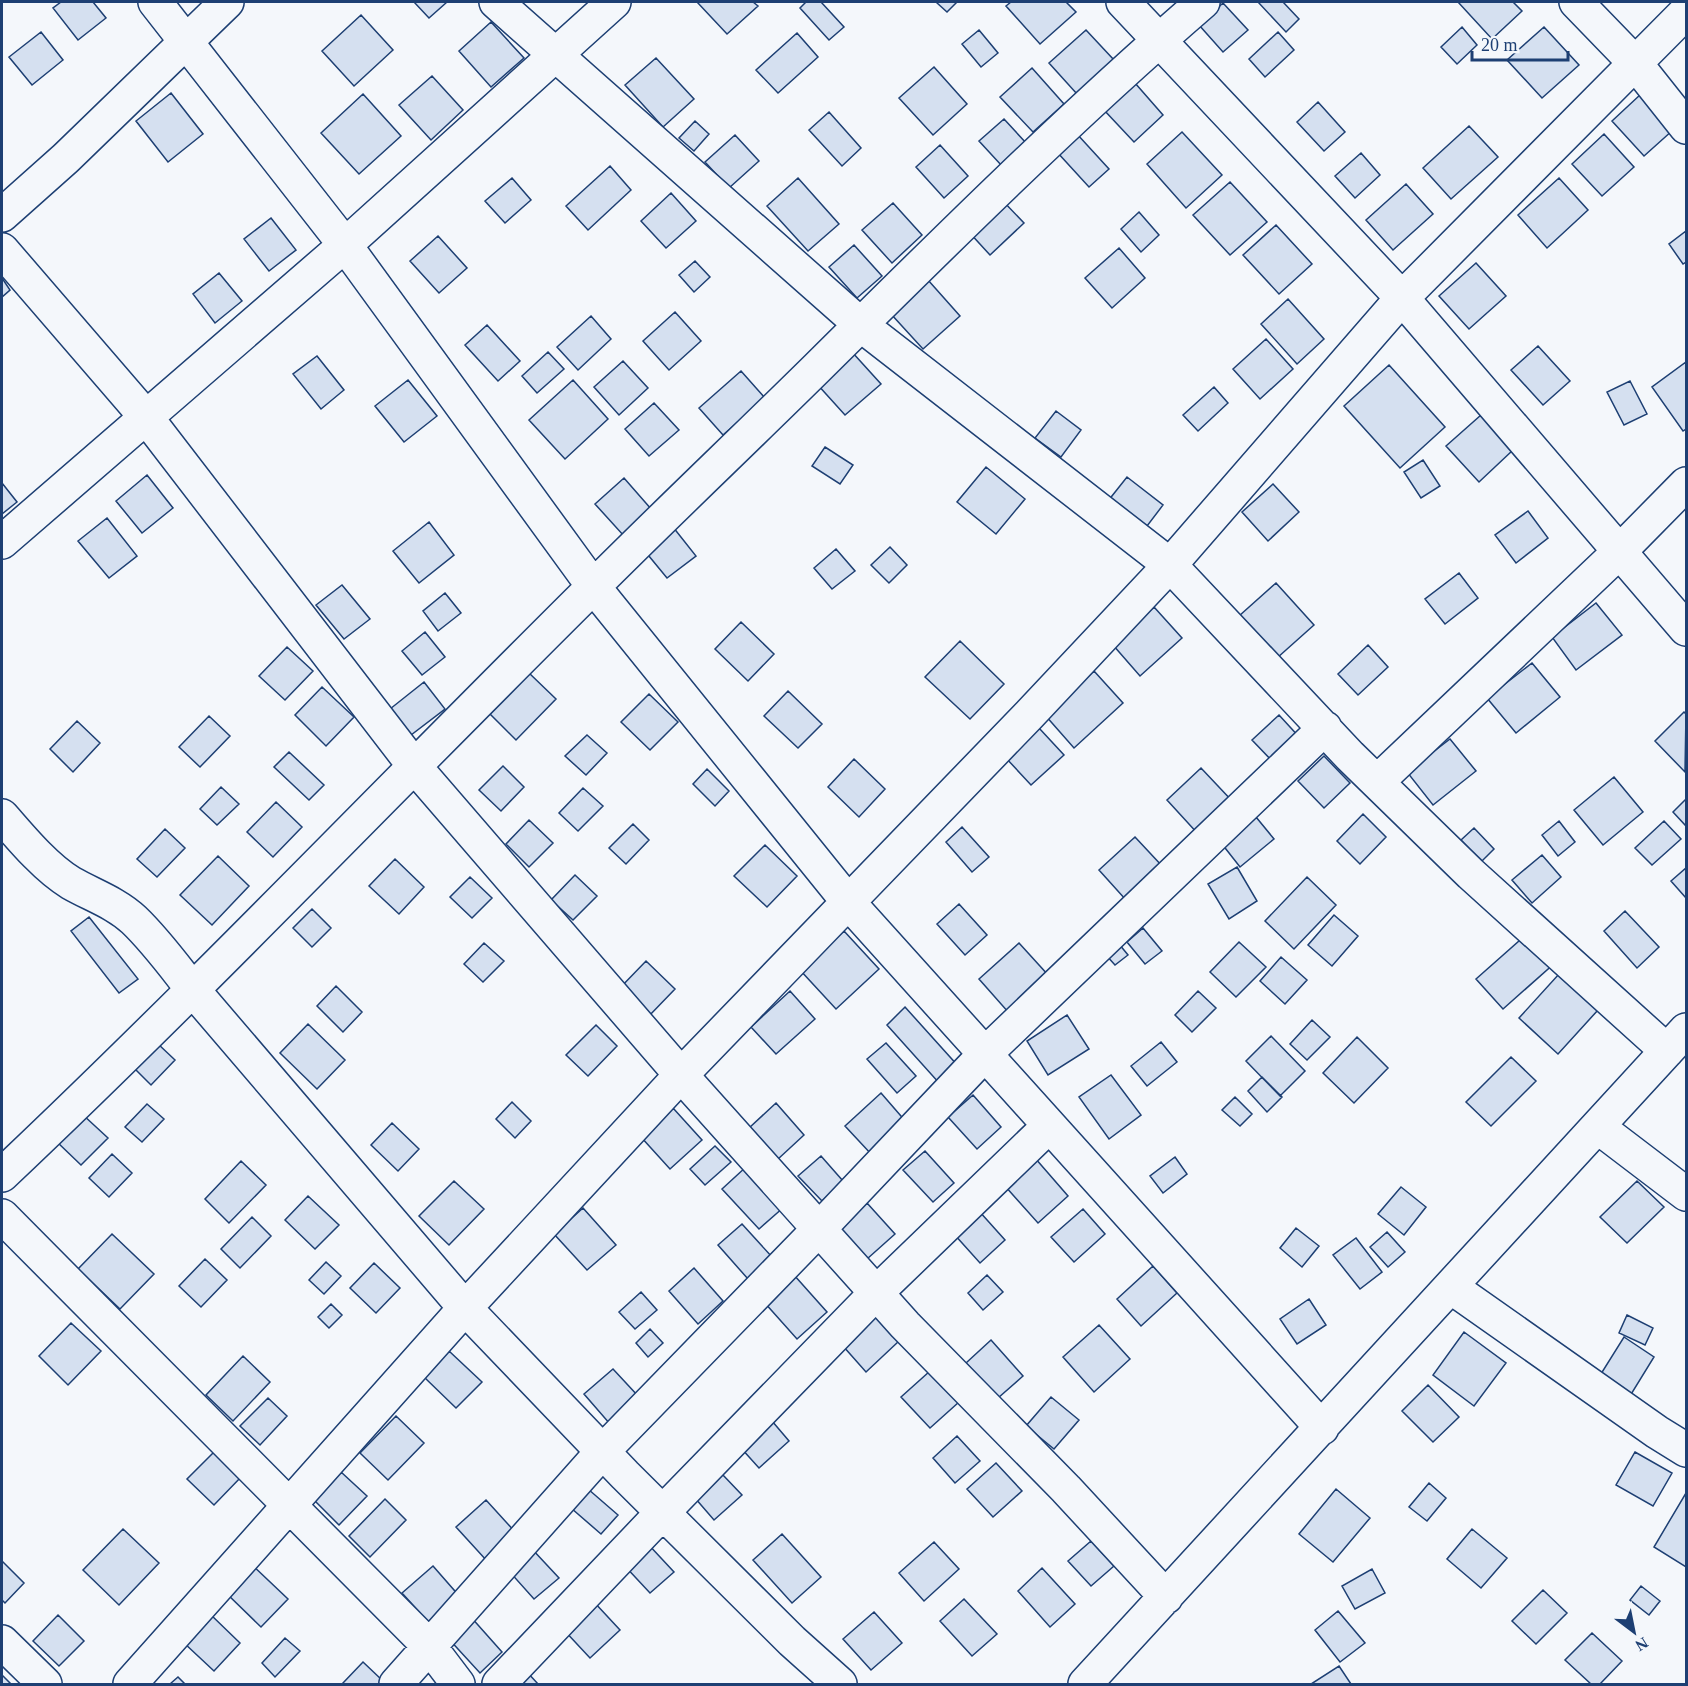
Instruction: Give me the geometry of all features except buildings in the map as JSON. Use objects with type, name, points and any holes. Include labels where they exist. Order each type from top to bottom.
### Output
[{"type":"street","points":[[155,2],[345,246],[593,586],[849,903],[1322,1428]]},
{"type":"street","points":[[2,215],[66,158],[227,2]]},
{"type":"street","points":[[495,2],[861,325],[1170,566],[1377,782],[1480,882],[1677,1040],[1085,1684]]},
{"type":"street","points":[[2,542],[345,246],[614,2]]},
{"type":"street","points":[[1123,2],[1402,298],[1686,629]]},
{"type":"street","points":[[2,1175],[193,990],[593,586],[1025,164],[1159,39],[1203,2]]},
{"type":"street","points":[[1576,2],[1636,64],[1686,127]]},
{"type":"street","points":[[130,1684],[465,1308],[681,1075],[849,903],[1170,566],[1402,298],[1686,12]]},
{"type":"street","points":[[2,250],[146,417],[415,766],[681,1075],[905,1325],[1066,1488],[1166,1597]]},
{"type":"street","points":[[1377,782],[1619,552],[1686,484]]},
{"type":"street","points":[[396,1684],[602,1452],[985,1054],[1325,728]]},
{"type":"street","points":[[2,816],[31,849],[69,882],[100,897],[133,919],[161,949],[193,990],[465,1308],[662,1513],[792,1641],[840,1684]]},
{"type":"street","points":[[499,1684],[876,1293],[1049,1125]]},
{"type":"street","points":[[1598,1127],[1686,1194]]},
{"type":"street","points":[[2,1216],[430,1647],[458,1684]]},
{"type":"street","points":[[1451,1287],[1686,1450]]},
{"type":"street","points":[[2,1642],[45,1684]]}]
